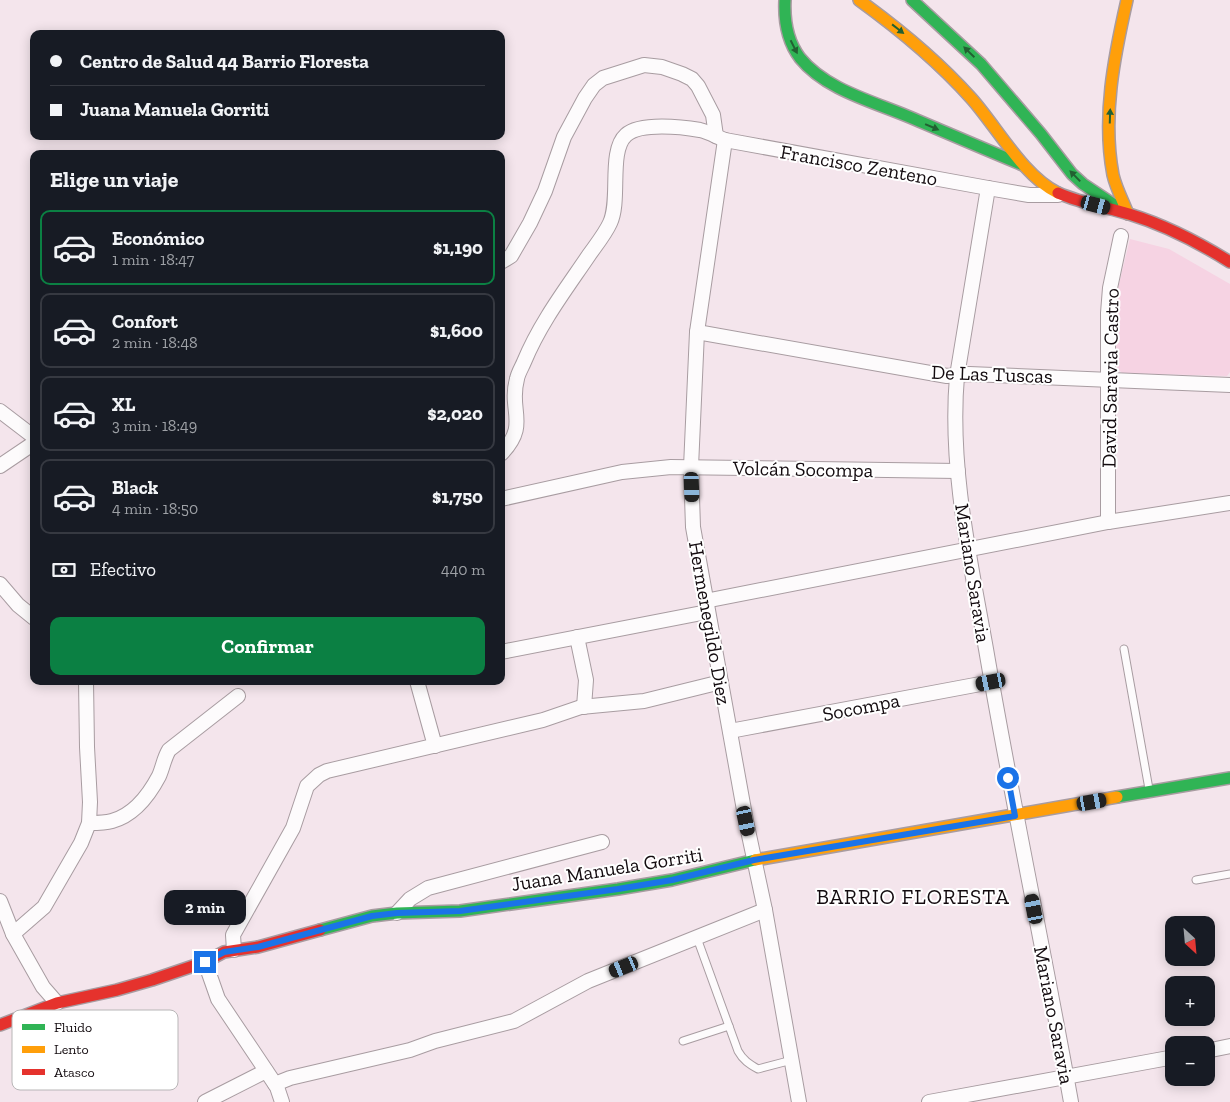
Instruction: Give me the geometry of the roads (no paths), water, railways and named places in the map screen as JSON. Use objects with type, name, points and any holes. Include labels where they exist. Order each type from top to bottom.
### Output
[{"type":"main road","points":[[785,0],[786,29],[792,46],[800,59],[811,70],[851,92],[1023,166]]},
{"type":"main road","points":[[859,0],[907,36],[969,96],[1001,134],[1023,166],[1045,185],[1063,195],[1160,224],[1201,243],[1230,262]]},
{"type":"main road","points":[[912,0],[982,64],[1072,174],[1083,184],[1128,214]]},
{"type":"main road","points":[[1126,0],[1112,82],[1109,141],[1115,181],[1128,214]]},
{"type":"main road","name":"Juana Manuela Gorriti","points":[[41,1010],[57,1003],[117,990],[205,962],[224,952],[258,947],[372,916],[397,913],[460,911],[618,889],[672,880],[754,860],[1230,778]]},
{"type":"street","name":"Hermenegildo Diez","points":[[505,260],[511,256],[530,223],[545,191],[564,137],[584,98],[594,84],[603,78],[644,65],[662,67],[692,79],[698,86],[714,116],[721,138],[697,332],[691,467],[693,527],[720,682],[765,910],[800,1102]]},
{"type":"street","name":"Francisco Zenteno","points":[[505,450],[509,446],[516,430],[515,393],[517,379],[544,322],[610,224],[615,200],[617,160],[622,141],[626,135],[636,129],[657,126],[700,130],[721,138],[988,188],[1029,195],[1063,195]]},
{"type":"street","name":"Mariano Saravia","points":[[988,188],[957,376],[955,397],[958,471],[968,550],[991,682],[1071,1102]]},
{"type":"street","name":"David Saravia Castro","points":[[1108,522],[1107,379],[1110,288],[1121,236]]},
{"type":"street","name":"De Las Tuscas","points":[[697,332],[947,376],[969,374],[1230,385]]},
{"type":"street","points":[[0,412],[30,433]]},
{"type":"street","points":[[0,466],[30,446]]},
{"type":"street","name":"Volcán Socompa","points":[[505,497],[649,468],[958,471]]},
{"type":"street","points":[[505,651],[968,550],[1108,522],[1230,503]]},
{"type":"street","points":[[0,584],[18,605],[30,615]]},
{"type":"street","points":[[577,637],[586,680],[584,707]]},
{"type":"street","points":[[234,950],[233,935],[293,828],[307,786],[311,780],[327,772],[543,720],[584,707],[644,700],[720,682]]},
{"type":"street","name":"Socompa","points":[[730,731],[991,682]]},
{"type":"street","points":[[13,934],[44,907],[81,844],[89,823],[86,685]]},
{"type":"street","points":[[418,685],[435,746]]},
{"type":"street","points":[[89,823],[110,822],[134,810],[159,775],[165,757],[170,750],[238,696]]},
{"type":"street","points":[[397,913],[410,898],[428,888],[602,842]]},
{"type":"street","points":[[0,901],[13,934],[43,988],[57,1003]]},
{"type":"street","points":[[275,1084],[290,1078],[410,1050],[435,1041],[514,1021],[588,981],[765,910]]},
{"type":"street","points":[[205,962],[218,1000],[275,1084],[282,1102]]},
{"type":"street","points":[[1215,1049],[1230,1046]]},
{"type":"street","points":[[929,1102],[1165,1058]]},
{"type":"street","points":[[205,1102],[266,1071]]},
{"type":"lane","points":[[1124,648],[1150,792]]},
{"type":"lane","points":[[1196,880],[1230,874]]},
{"type":"lane","points":[[697,938],[742,1058],[758,1069],[792,1060]]},
{"type":"lane","points":[[683,1041],[729,1026]]},
{"type":"district","name":"BARRIO FLORESTA","points":[[913,896]]}]
